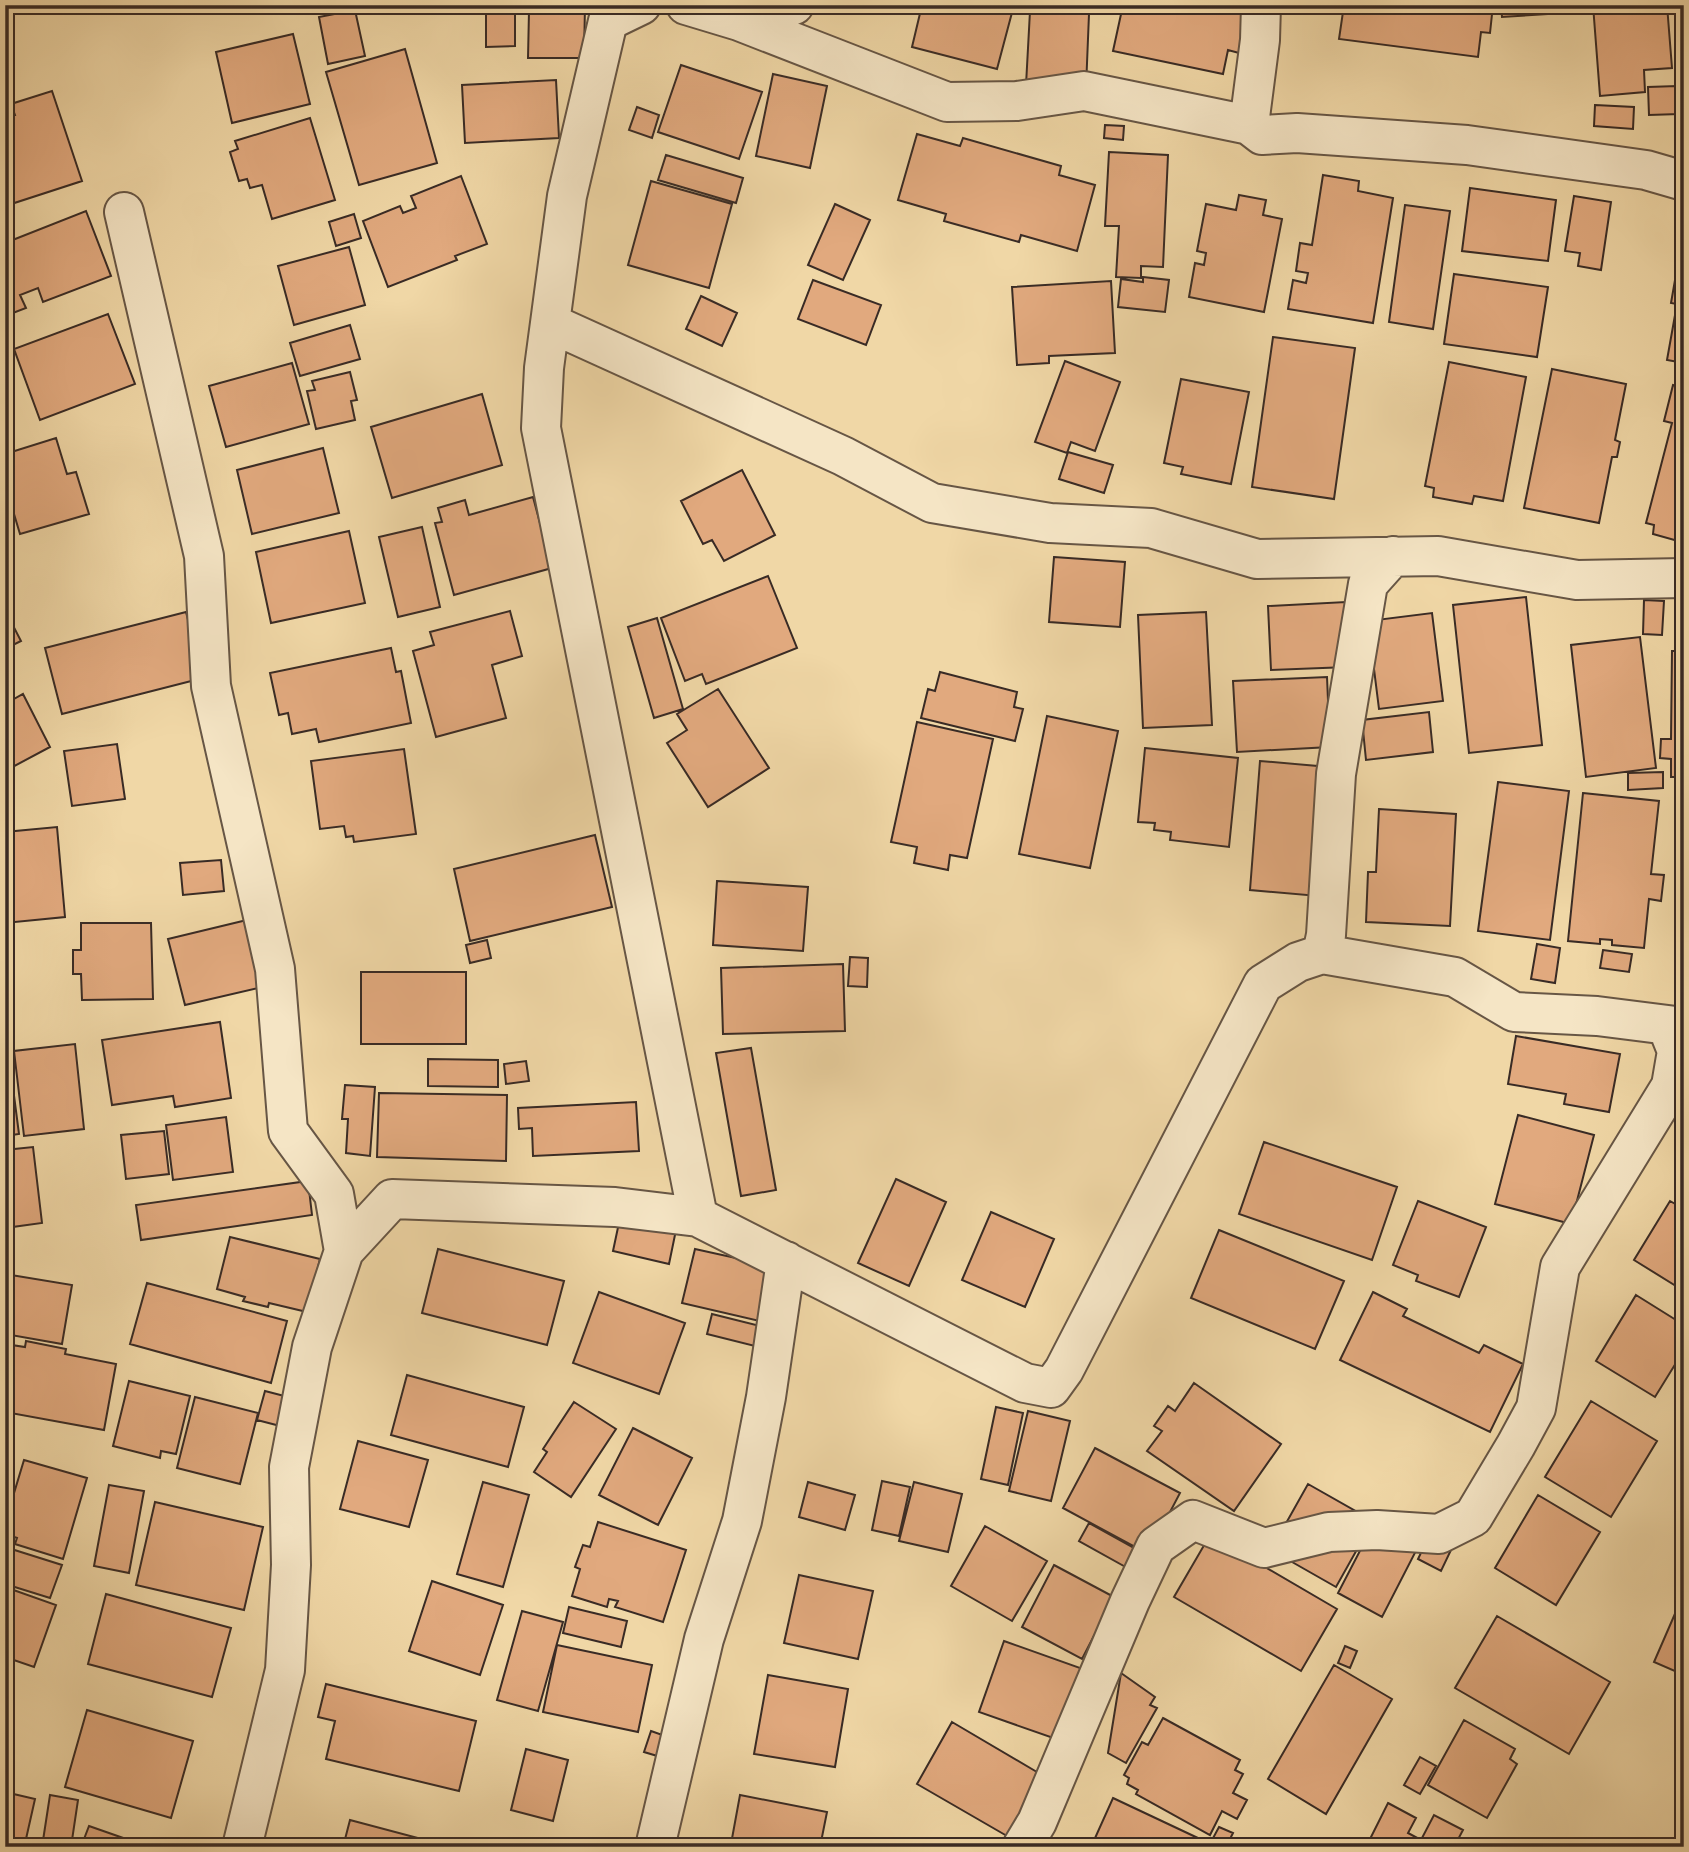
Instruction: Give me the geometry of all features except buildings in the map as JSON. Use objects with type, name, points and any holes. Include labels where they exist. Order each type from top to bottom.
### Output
[{"type":"street","points":[[641,5],[608,20],[567,196],[544,368],[541,428],[698,1217]]},
{"type":"street","points":[[686,5],[739,21],[947,102],[1017,102],[1084,91],[1249,125],[1262,135],[1297,133],[1467,145],[1646,170],[1684,181]]},
{"type":"street","points":[[739,21],[794,5]]},
{"type":"street","points":[[1249,125],[1260,40],[1261,5]]},
{"type":"street","points":[[124,212],[204,556],[211,686],[275,969],[288,1131],[334,1194],[344,1251]]},
{"type":"street","points":[[550,323],[843,456],[932,503],[1051,523],[1151,528],[1257,559],[1438,556],[1577,580],[1684,578]]},
{"type":"street","points":[[1322,954],[1326,935],[1336,774],[1368,584],[1393,556]]},
{"type":"street","points":[[242,1847],[285,1670],[291,1566],[289,1467],[312,1347],[344,1251],[392,1199],[615,1207],[698,1217],[1025,1383],[1051,1388],[1064,1370],[1263,984],[1298,962],[1322,954],[1455,977],[1514,1012],[1597,1016],[1675,1027],[1677,1051],[1671,1086],[1560,1267],[1536,1408],[1473,1517],[1439,1534],[1377,1530],[1328,1532],[1264,1548],[1193,1520],[1156,1546],[1037,1822],[1022,1847]]},
{"type":"street","points":[[655,1847],[704,1640],[742,1521],[766,1397],[786,1261]]}]
